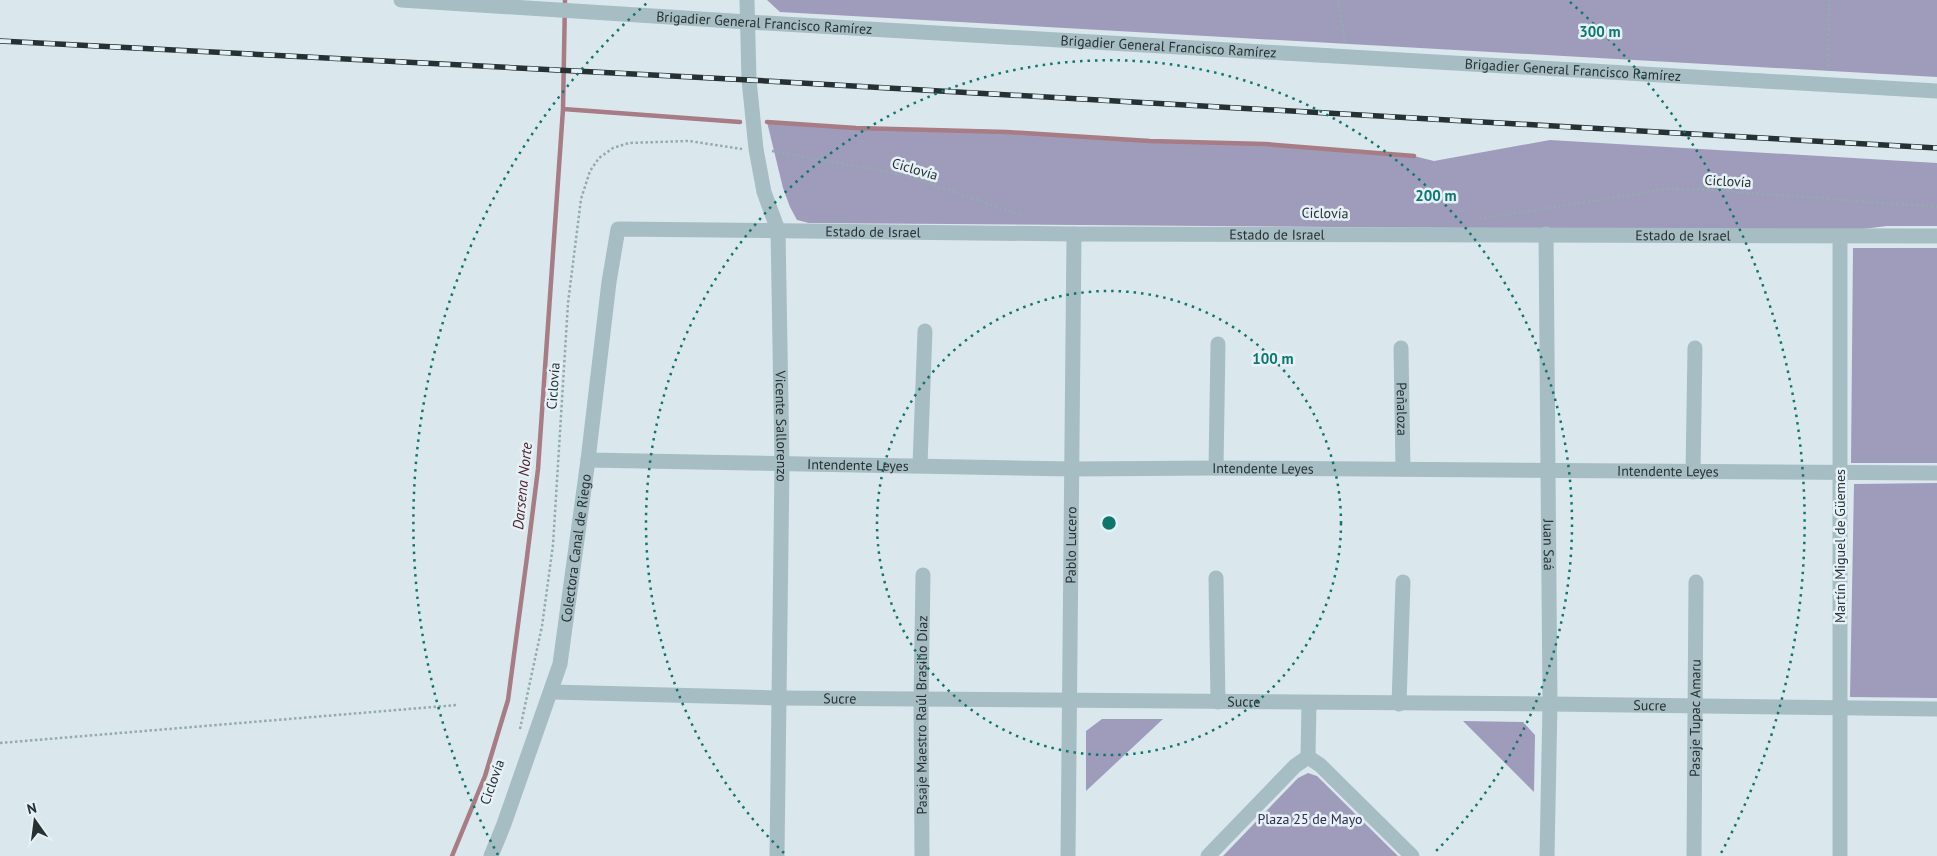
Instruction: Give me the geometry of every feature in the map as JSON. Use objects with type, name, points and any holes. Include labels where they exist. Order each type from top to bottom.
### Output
[{"type":"street","name":"Brigadier General Francisco Ramírez","points":[[400,0],[564,10],[585,5],[748,22],[1937,91]]},
{"type":"street","name":"Vicente Sallorenzo","points":[[747,0],[749,80],[756,149],[764,192],[778,230],[782,464],[777,856]]},
{"type":"street","name":"Estado de Israel","points":[[618,229],[1074,234],[1937,236]]},
{"type":"street","name":"Colectora Canal de Riego","points":[[491,856],[552,692],[560,664],[588,460],[609,282],[618,229]]},
{"type":"street","name":"Pablo Lucero","points":[[1068,856],[1074,234]]},
{"type":"street","name":"Juan Saá","points":[[1546,234],[1550,704],[1547,856]]},
{"type":"street","name":"Martín Miguel de Güemes","points":[[1840,236],[1840,856]]},
{"type":"street","points":[[920,465],[925,331]]},
{"type":"street","points":[[1216,468],[1218,344]]},
{"type":"street","name":"Peñaloza","points":[[1402,348],[1403,469]]},
{"type":"street","points":[[1693,472],[1695,348]]},
{"type":"street","name":"Intendente Leyes","points":[[588,460],[1072,469],[1216,468],[1937,473]]},
{"type":"street","name":"Pasaje Maestro Raúl Brasilio Díaz","points":[[922,856],[921,700],[923,575]]},
{"type":"street","points":[[1216,578],[1218,702]]},
{"type":"street","points":[[1398,704],[1402,582]]},
{"type":"street","name":"Pasaje Tupac Amaru","points":[[1694,856],[1696,582]]},
{"type":"street","name":"Sucre","points":[[552,692],[921,700],[1550,704],[1937,709]]},
{"type":"street","points":[[1308,757],[1309,703]]},
{"type":"street","points":[[1208,856],[1295,766],[1308,757]]},
{"type":"street","points":[[1308,757],[1320,764],[1412,856]]},
{"type":"path","points":[[1338,0],[1347,57]]},
{"type":"path","points":[[1827,84],[1829,0]]},
{"type":"path","name":"Ciclovía","points":[[519,730],[542,626],[552,554],[568,303],[581,199],[590,171],[599,158],[613,148],[629,143],[689,141],[756,149],[906,175],[1030,219]]},
{"type":"path","name":"Ciclovía","points":[[1479,219],[1668,190],[1710,190],[1937,207]]},
{"type":"path","points":[[0,744],[457,705]]},
{"type":"green space","points":[[767,0],[1937,0],[1937,77],[780,12]]},
{"type":"green space","points":[[767,122],[856,128],[1007,132],[1150,141],[1265,144],[1414,156],[1434,161],[1550,140],[1937,163],[1937,226],[1887,226],[1846,231],[809,223],[797,220],[790,207],[783,188]]},
{"type":"green space","points":[[1853,248],[1937,248],[1937,463],[1851,463]]},
{"type":"green space","points":[[1937,483],[1937,698],[1850,697],[1854,484]]},
{"type":"green space","points":[[1102,719],[1163,719],[1086,791],[1086,731]]},
{"type":"green space","points":[[1463,721],[1523,722],[1535,735],[1534,792]]},
{"type":"green space","name":"Plaza 25 de Mayo","points":[[1308,773],[1317,776],[1398,856],[1223,856],[1298,778]]},
{"type":"waterway","name":"Darsena Norte","points":[[452,856],[485,776],[508,700],[527,557],[538,469],[563,109],[565,0]]},
{"type":"waterway","points":[[563,109],[740,122]]},
{"type":"waterway","points":[[767,122],[856,128],[1007,132],[1150,141],[1265,144],[1414,156]]},
{"type":"railway","points":[[0,41],[749,80],[1937,148]]}]
